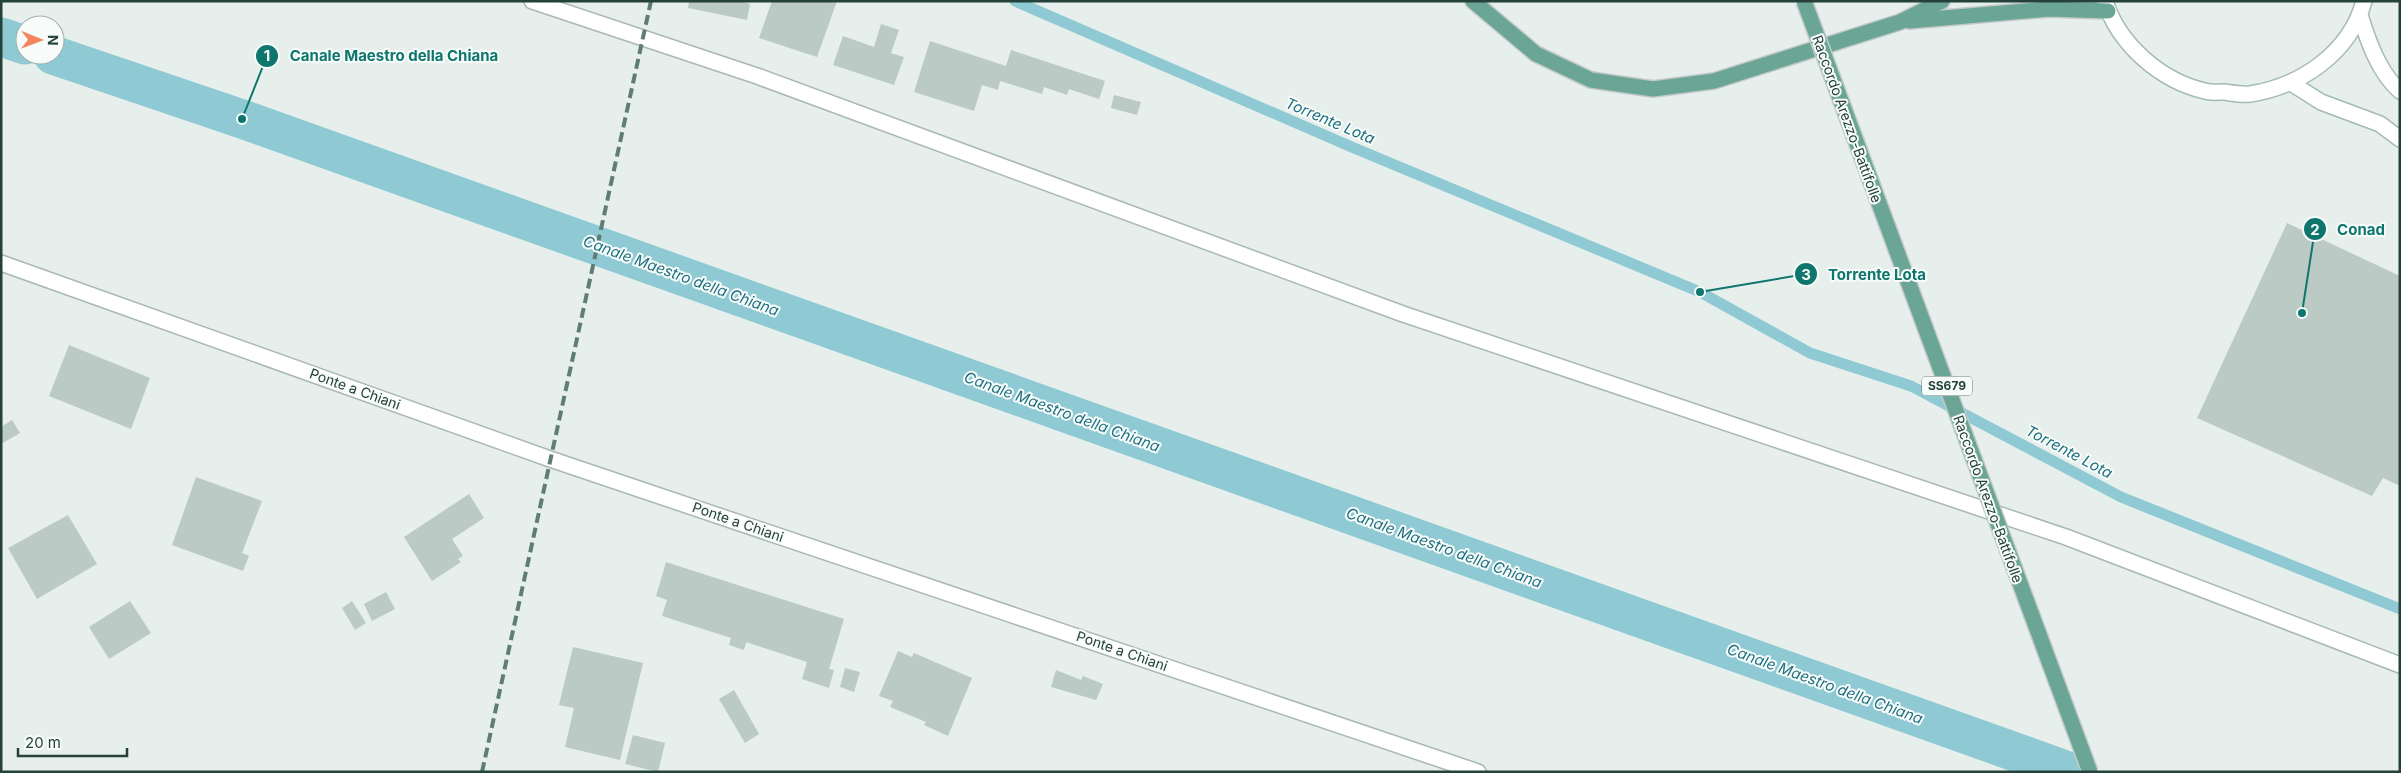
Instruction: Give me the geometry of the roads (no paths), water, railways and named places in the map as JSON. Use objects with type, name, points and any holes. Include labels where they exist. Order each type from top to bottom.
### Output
[{"type":"main road","points":[[1473,1],[1536,54],[1591,80],[1653,88],[1714,81],[1900,22],[1942,1]]},
{"type":"main road","name":"Raccordo Arezzo-Battifolle","points":[[1804,1],[2090,772]]},
{"type":"main road","points":[[1900,22],[2106,6]]},
{"type":"street","points":[[532,1],[757,76],[1404,314],[2066,537],[2400,665]]},
{"type":"street","points":[[2106,6],[2131,48],[2165,75],[2205,92],[2249,94],[2291,83],[2319,66],[2343,43],[2362,8]]},
{"type":"street","points":[[2362,8],[2368,42],[2392,84],[2400,91]]},
{"type":"street","points":[[2291,83],[2321,102],[2380,124],[2400,139]]},
{"type":"street","name":"Ponte a Chiani","points":[[1,263],[550,458],[1478,772]]},
{"type":"waterway","name":"Torrente Lota","points":[[1015,1],[1354,148],[1700,292],[1810,353],[1911,386],[2121,497],[2400,609]]},
{"type":"waterway","name":"Canale Maestro della Chiana","points":[[1,37],[15,42]]},
{"type":"waterway","name":"Canale Maestro della Chiana","points":[[65,59],[242,119],[2071,772]]},
{"type":"railway","points":[[482,772],[651,1]]},
{"type":"place","name":"Canale Maestro della Chiana","points":[[242,119]]},
{"type":"place","name":"Torrente Lota","points":[[1700,292]]},
{"type":"place","name":"Conad","points":[[2302,313]]}]
